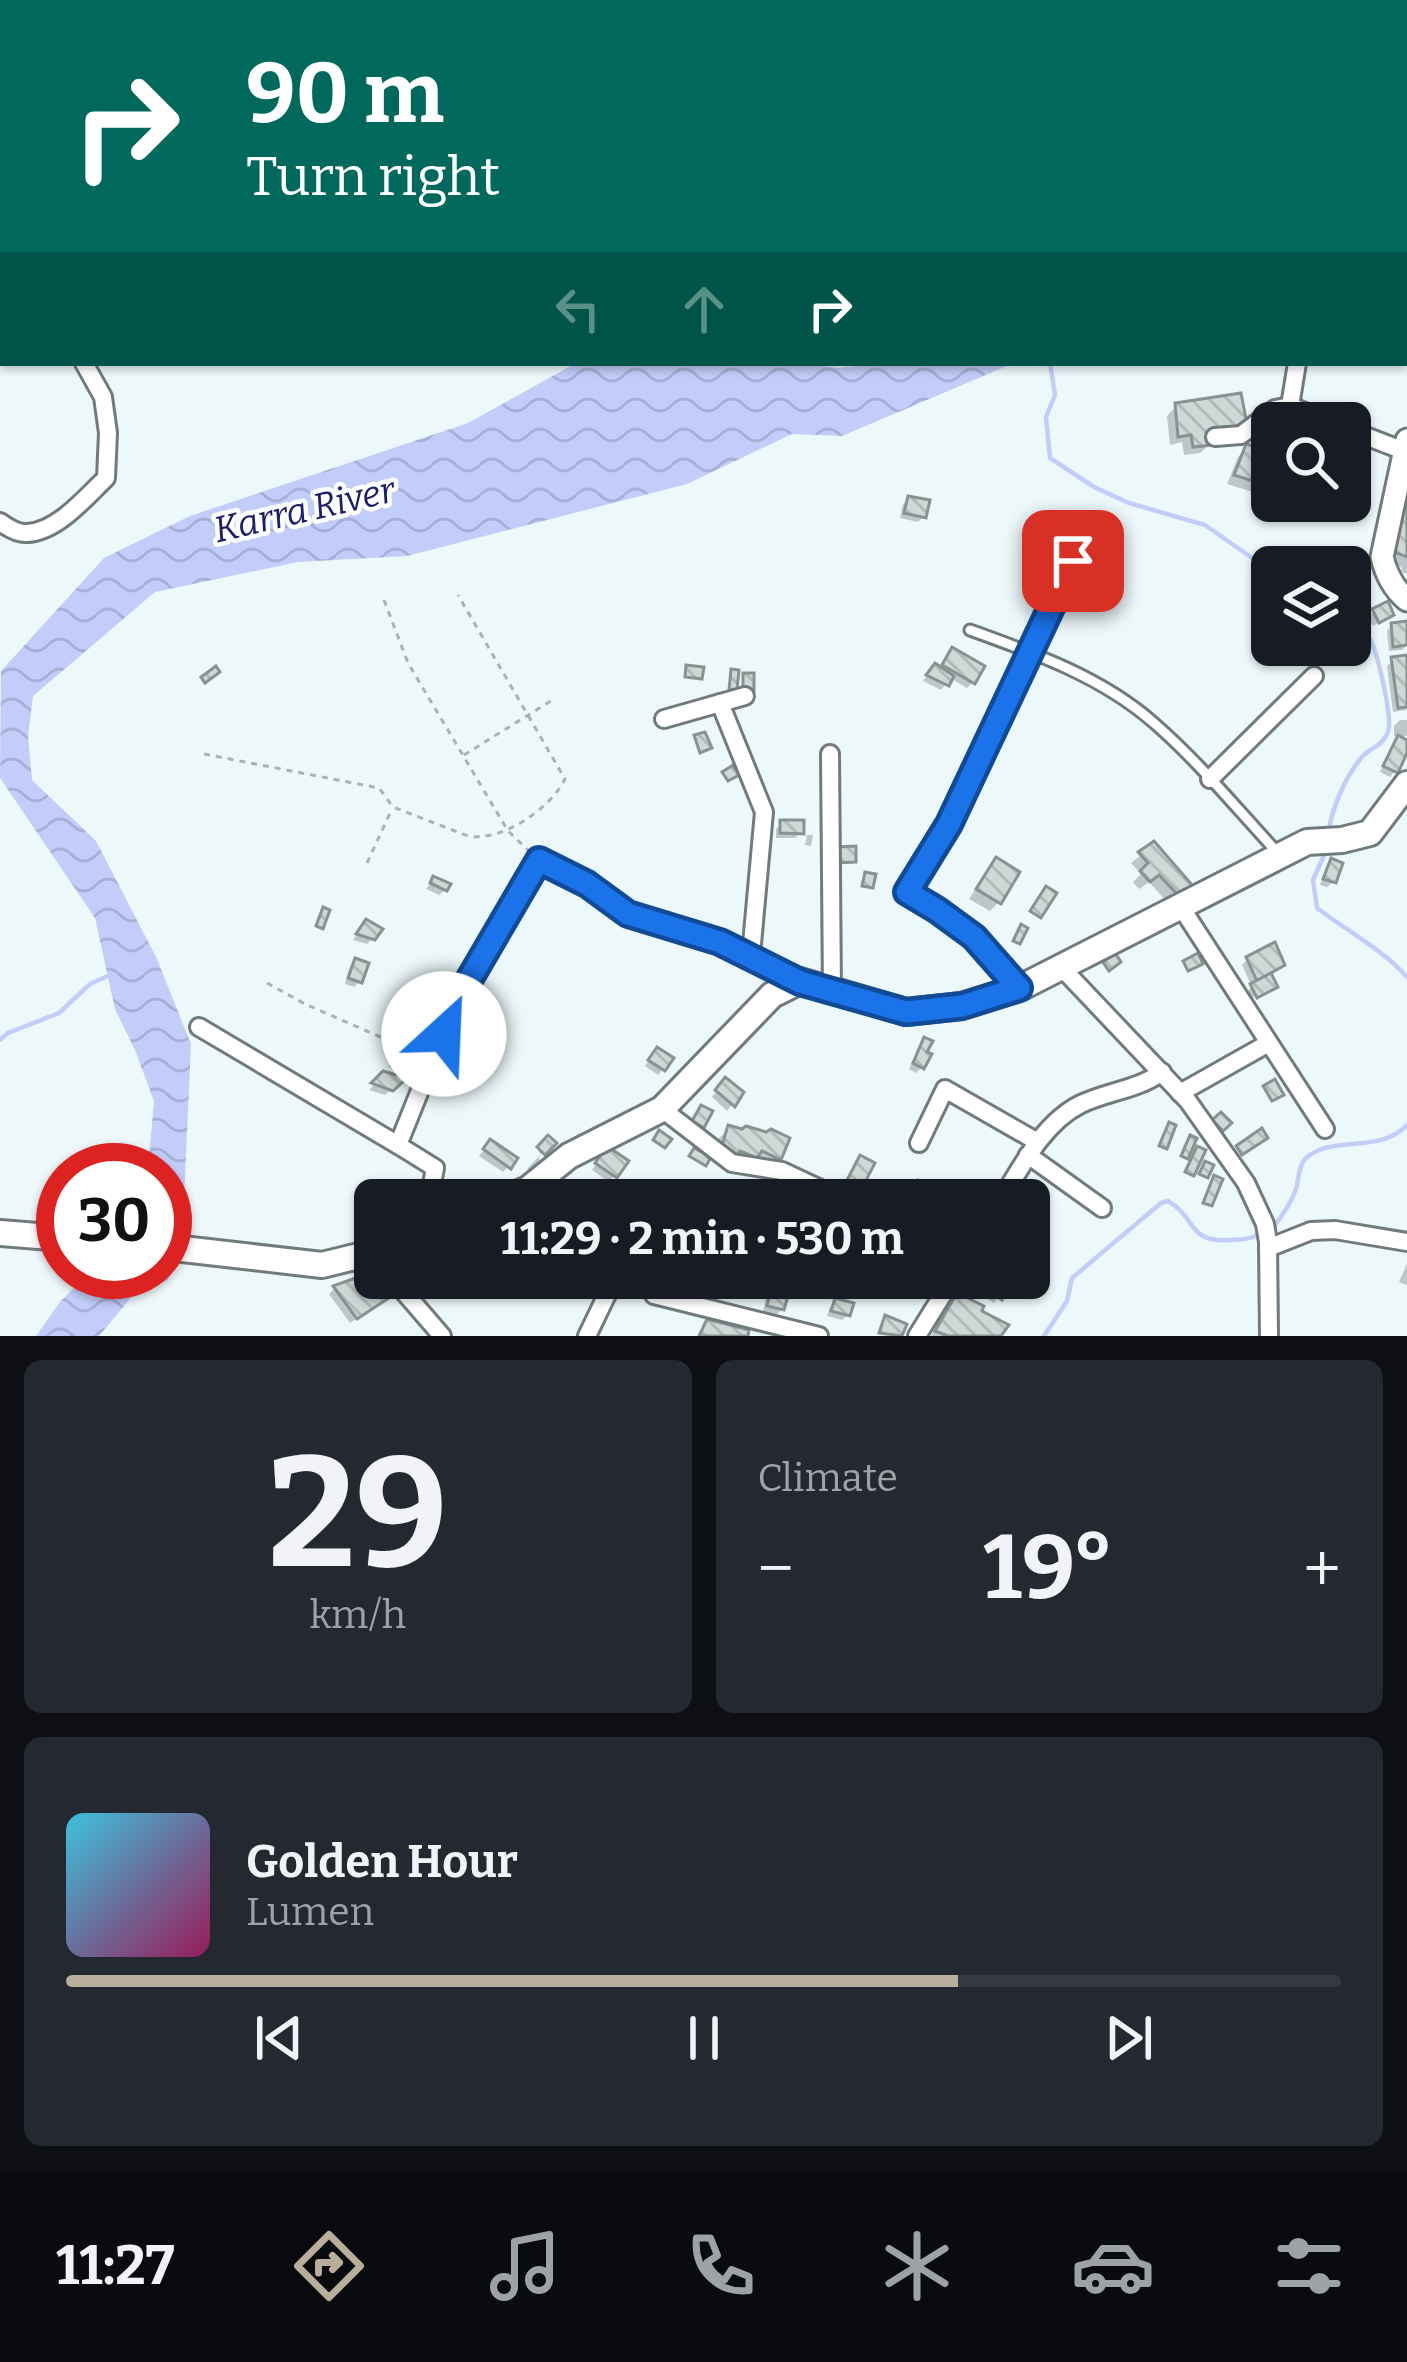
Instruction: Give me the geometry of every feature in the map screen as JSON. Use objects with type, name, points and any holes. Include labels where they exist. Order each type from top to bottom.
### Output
[{"type":"main road","points":[[540,1179],[569,1156],[662,1109],[772,995],[800,982],[906,1012],[962,1006],[1019,988],[1307,842],[1370,833],[1407,784]]},
{"type":"main road","points":[[0,1233],[36,1236]]},
{"type":"main road","points":[[192,1249],[322,1265],[354,1259]]},
{"type":"street","points":[[0,523],[26,533],[52,525],[106,478],[104,397],[86,366]]},
{"type":"street","points":[[1291,402],[1297,366]]},
{"type":"street","points":[[1215,437],[1241,435],[1251,428]]},
{"type":"street","points":[[1371,436],[1405,446],[1382,557],[1407,600]]},
{"type":"street","points":[[1210,779],[1314,676]]},
{"type":"street","points":[[664,719],[745,696]]},
{"type":"street","points":[[721,703],[764,812],[751,955]]},
{"type":"street","points":[[830,754],[832,992]]},
{"type":"street","points":[[398,1144],[452,1009],[539,860],[587,884],[628,914],[720,942],[800,982]]},
{"type":"street","points":[[1180,907],[1325,1129]]},
{"type":"street","points":[[1061,967],[1188,1101],[1246,1183],[1264,1224],[1268,1248],[1269,1336]]},
{"type":"street","points":[[199,1027],[435,1168],[433,1179]]},
{"type":"street","points":[[1180,1093],[1267,1044]]},
{"type":"street","points":[[1014,1179],[1032,1148],[1078,1105],[1146,1083],[1162,1072]]},
{"type":"street","points":[[919,1143],[945,1089],[1032,1148],[1102,1208]]},
{"type":"street","points":[[662,1109],[731,1163],[782,1171],[799,1179]]},
{"type":"street","points":[[1268,1248],[1323,1230],[1407,1242]]},
{"type":"street","points":[[410,1299],[442,1336]]},
{"type":"street","points":[[587,1336],[605,1299]]},
{"type":"street","points":[[670,1299],[819,1336]]},
{"type":"street","points":[[917,1336],[940,1299]]},
{"type":"lane","points":[[1019,988],[974,937],[907,892],[949,824],[1073,561]]},
{"type":"lane","points":[[970,631],[1029,651],[1093,681],[1151,720],[1280,856]]},
{"type":"path","points":[[204,754],[379,788],[392,807],[468,836],[508,831],[559,791],[565,779],[458,595]]},
{"type":"path","points":[[384,600],[407,664],[508,831],[539,860]]},
{"type":"path","points":[[463,755],[554,699]]},
{"type":"path","points":[[367,863],[392,807]]},
{"type":"path","points":[[267,983],[435,1060]]},
{"type":"water","name":"Karra River","points":[[571,366],[1007,366],[842,436],[792,434],[687,484],[407,556],[298,562],[155,592],[33,696],[28,736],[32,780],[96,841],[157,959],[191,1044],[187,1143],[150,1143],[154,1101],[115,1009],[95,918],[0,778],[1,671],[104,558],[190,516],[468,423]]},
{"type":"water","points":[[130,1299],[99,1336],[36,1336],[60,1302]]},
{"type":"building","points":[[1241,393],[1247,424],[1210,433],[1213,445],[1193,447],[1191,435],[1178,437],[1175,403]]},
{"type":"building","points":[[1246,444],[1251,445],[1251,480],[1234,475]]},
{"type":"building","points":[[908,496],[930,500],[926,518],[904,513]]},
{"type":"building","points":[[1407,502],[1407,557],[1389,550]]},
{"type":"building","points":[[1388,601],[1394,615],[1379,623],[1372,609]]},
{"type":"building","points":[[1407,621],[1407,645],[1393,647],[1391,623]]},
{"type":"building","points":[[952,647],[985,666],[975,684],[942,665]]},
{"type":"building","points":[[1407,655],[1407,707],[1398,708],[1391,657]]},
{"type":"building","points":[[935,663],[954,676],[949,686],[926,675]]},
{"type":"building","points":[[686,665],[704,667],[702,679],[685,677]]},
{"type":"building","points":[[216,666],[220,672],[205,683],[201,677]]},
{"type":"building","points":[[731,669],[739,670],[737,690],[729,690]]},
{"type":"building","points":[[743,673],[754,673],[754,690],[743,691]]},
{"type":"building","points":[[705,732],[712,748],[700,753],[694,735]]},
{"type":"building","points":[[1398,735],[1407,740],[1407,753],[1398,773],[1383,766]]},
{"type":"building","points":[[733,765],[739,775],[728,781],[722,772]]},
{"type":"building","points":[[780,820],[804,820],[804,834],[780,833]]},
{"type":"building","points":[[1154,841],[1193,886],[1180,897],[1159,875],[1150,882],[1140,871],[1148,863],[1138,852]]},
{"type":"building","points":[[856,846],[856,862],[835,863],[835,847]]},
{"type":"building","points":[[996,857],[1020,872],[1001,904],[976,889]]},
{"type":"building","points":[[1331,858],[1343,863],[1336,883],[1323,879]]},
{"type":"building","points":[[865,872],[876,874],[873,888],[862,886]]},
{"type":"building","points":[[433,876],[451,884],[447,891],[430,883]]},
{"type":"building","points":[[1046,886],[1057,893],[1041,918],[1030,911]]},
{"type":"building","points":[[323,907],[330,910],[323,929],[316,926]]},
{"type":"building","points":[[366,919],[383,929],[375,940],[356,934]]},
{"type":"building","points":[[1021,924],[1028,928],[1020,944],[1013,941]]},
{"type":"building","points":[[1275,942],[1285,965],[1257,981],[1246,957]]},
{"type":"building","points":[[1115,953],[1121,962],[1109,971],[1103,962]]},
{"type":"building","points":[[1198,953],[1203,964],[1188,971],[1183,961]]},
{"type":"building","points":[[355,958],[369,963],[362,983],[348,978]]},
{"type":"building","points":[[1271,973],[1278,987],[1257,998],[1250,984]]},
{"type":"building","points":[[924,1037],[933,1041],[924,1069],[913,1063]]},
{"type":"building","points":[[657,1047],[674,1058],[665,1071],[648,1060]]},
{"type":"building","points":[[395,1053],[411,1059],[406,1071],[391,1066]]},
{"type":"building","points":[[383,1071],[407,1078],[393,1091],[371,1083]]},
{"type":"building","points":[[725,1077],[744,1092],[735,1107],[715,1090]]},
{"type":"building","points":[[1275,1079],[1284,1095],[1272,1101],[1263,1086]]},
{"type":"building","points":[[701,1105],[713,1111],[704,1128],[692,1121]]},
{"type":"building","points":[[1221,1112],[1232,1123],[1223,1131],[1212,1120]]},
{"type":"building","points":[[1169,1122],[1176,1125],[1167,1149],[1159,1146]]},
{"type":"building","points":[[728,1125],[771,1129],[790,1138],[781,1160],[762,1151],[757,1158],[740,1151],[736,1158],[721,1149]]},
{"type":"building","points":[[1262,1128],[1268,1138],[1242,1155],[1236,1146]]},
{"type":"building","points":[[659,1130],[672,1139],[665,1148],[653,1140]]},
{"type":"building","points":[[548,1135],[557,1143],[545,1155],[537,1147]]},
{"type":"building","points":[[1190,1135],[1197,1138],[1188,1159],[1181,1156]]},
{"type":"building","points":[[490,1139],[518,1158],[511,1169],[483,1149]]},
{"type":"building","points":[[607,1146],[629,1161],[617,1178],[595,1163]]},
{"type":"building","points":[[1197,1146],[1206,1150],[1194,1176],[1185,1172]]},
{"type":"building","points":[[694,1148],[711,1157],[706,1166],[689,1156]]},
{"type":"building","points":[[860,1155],[875,1163],[867,1179],[848,1179]]},
{"type":"building","points":[[1205,1161],[1214,1165],[1208,1178],[1199,1174]]},
{"type":"building","points":[[1214,1175],[1223,1179],[1212,1206],[1203,1203]]},
{"type":"building","points":[[354,1278],[354,1299],[387,1299],[357,1319],[333,1286]]},
{"type":"building","points":[[769,1299],[787,1299],[784,1310],[767,1306]]},
{"type":"building","points":[[835,1299],[854,1303],[850,1316],[831,1311]]},
{"type":"building","points":[[954,1299],[969,1299],[1009,1325],[1001,1336],[948,1336],[935,1331]]},
{"type":"building","points":[[885,1315],[907,1324],[902,1336],[879,1333]]},
{"type":"building","points":[[707,1319],[749,1330],[748,1336],[699,1336]]},
{"type":"waterway","points":[[1050,366],[1055,395],[1046,417],[1050,458],[1129,503],[1205,525],[1251,557]]},
{"type":"waterway","points":[[1328,834],[1350,774],[1388,732],[1384,687],[1371,642]]},
{"type":"waterway","points":[[1326,851],[1313,880],[1317,908],[1407,977]]},
{"type":"waterway","points":[[0,1040],[59,1013],[90,984],[112,974]]},
{"type":"waterway","points":[[1273,1228],[1293,1197],[1306,1158],[1330,1147],[1383,1139],[1407,1125]]},
{"type":"waterway","points":[[1044,1336],[1067,1301],[1072,1278],[1161,1203],[1168,1201],[1206,1238],[1242,1239],[1259,1234]]},
{"type":"route","points":[[444,1034],[452,1009],[539,860],[587,884],[628,914],[720,942],[800,982],[906,1012],[962,1006],[1019,988],[974,937],[907,892],[949,824],[1073,561]]}]
